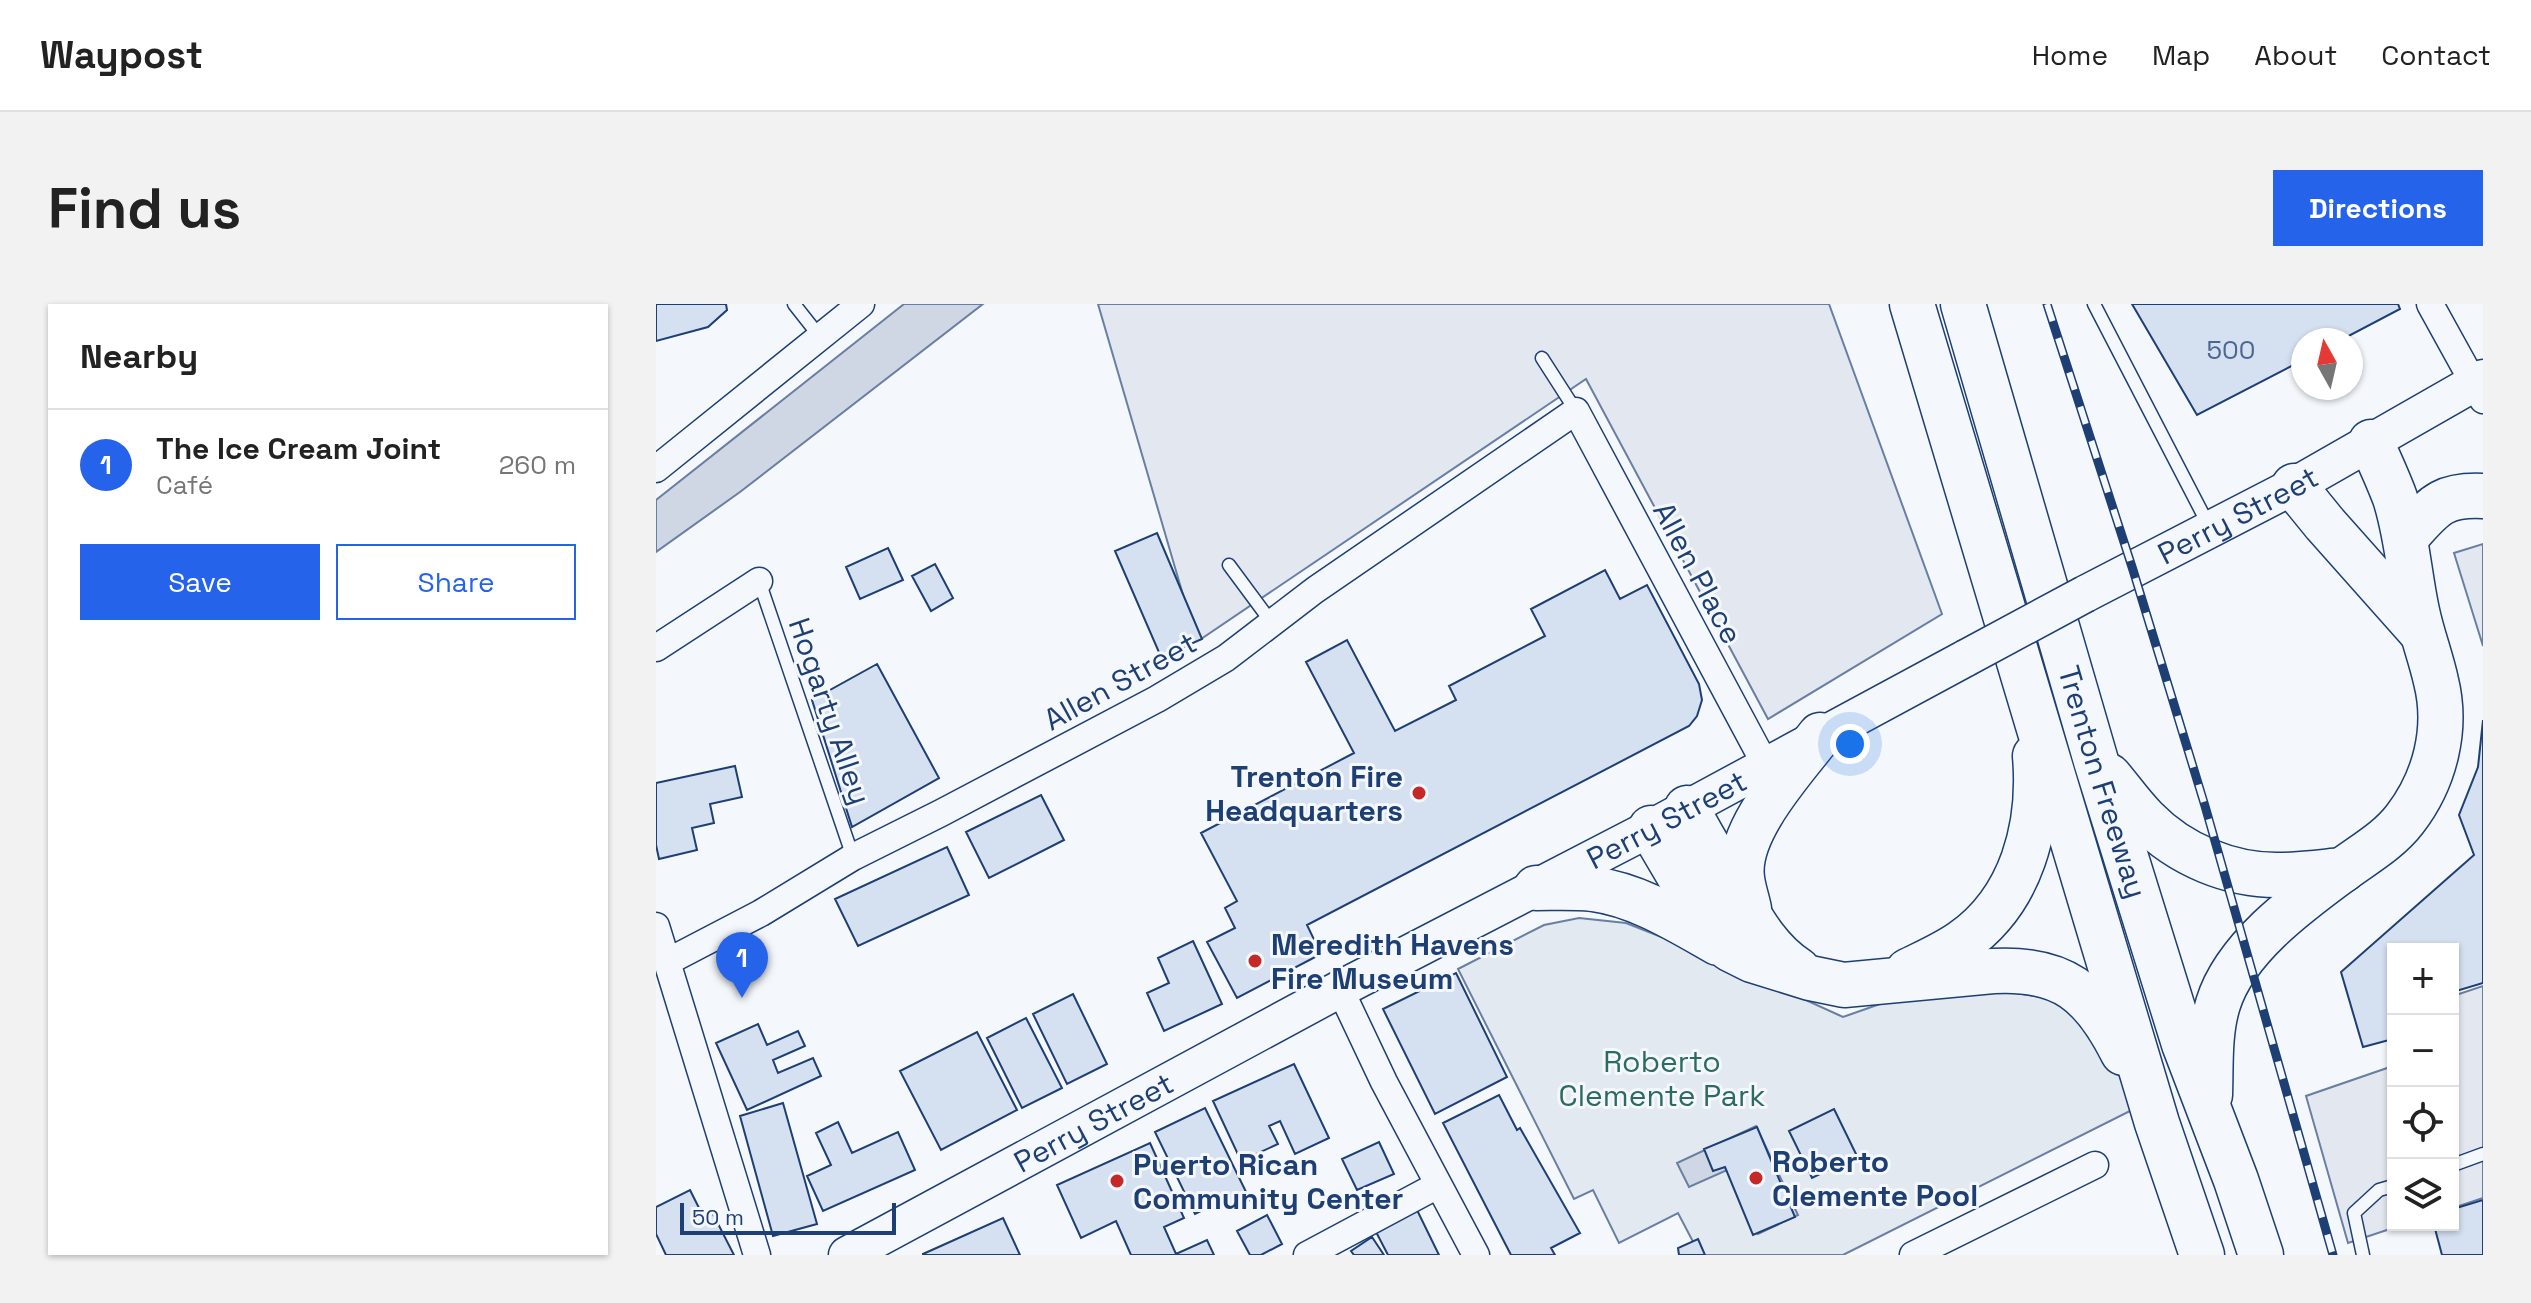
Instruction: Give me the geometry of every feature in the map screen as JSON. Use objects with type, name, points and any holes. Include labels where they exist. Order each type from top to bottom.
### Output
[{"type":"highway","name":"Trenton Freeway","points":[[1912,304],[2157,1123],[2202,1255]]},
{"type":"highway","name":"Trenton Freeway","points":[[1963,304],[2096,761],[2184,1044],[2261,1255]]},
{"type":"highway","points":[[2209,1109],[2217,1005],[2229,979],[2282,917],[2391,835],[2421,796],[2432,771],[2441,711],[2437,684],[2417,613],[2405,538],[2394,496],[2371,442]]},
{"type":"highway","points":[[2294,486],[2425,637]]},
{"type":"highway","points":[[2405,538],[2436,505],[2463,495],[2483,496]]},
{"type":"highway","points":[[1883,983],[1935,959],[1964,941],[1988,919],[2015,882],[2031,831],[2036,800],[2030,702]]},
{"type":"highway","points":[[1742,936],[1741,875],[1751,832],[1761,813],[1820,735]]},
{"type":"highway","points":[[2096,761],[2146,820],[2171,842],[2195,857],[2252,873],[2280,875],[2343,870]]},
{"type":"highway","points":[[1669,818],[1701,837],[1742,936]]},
{"type":"highway","points":[[1536,888],[1592,889],[1630,898],[1681,921],[1742,936],[1810,978],[1844,985],[2017,970],[2037,973],[2070,985],[2081,992],[2108,1024],[2157,1123]]},
{"type":"street","points":[[656,469],[861,304]]},
{"type":"street","points":[[2430,304],[2480,387]]},
{"type":"street","name":"Perry Street","points":[[847,1255],[1340,989],[1669,818],[1765,764],[2480,387]]},
{"type":"street","name":"Allen Street","points":[[667,962],[761,913],[853,857],[1157,699],[1226,658],[1315,590],[1576,411]]},
{"type":"street","name":"Allen Place","points":[[1576,411],[1765,764]]},
{"type":"street","points":[[656,648],[759,581]]},
{"type":"street","points":[[656,926],[757,1255]]},
{"type":"street","points":[[1340,989],[1384,1082],[1476,1255]]},
{"type":"street","points":[[656,1015],[679,1002]]},
{"type":"street","points":[[1913,1255],[2095,1165]]},
{"type":"street","points":[[1307,1255],[1438,1185]]},
{"type":"lane","points":[[794,304],[820,337]]},
{"type":"lane","points":[[2094,304],[2210,529]]},
{"type":"lane","points":[[1542,358],[1576,411]]},
{"type":"lane","points":[[1229,565],[1272,623]]},
{"type":"lane","name":"Hogarty Alley","points":[[759,581],[853,857]]},
{"type":"lane","points":[[2459,1163],[2483,1154]]},
{"type":"lane","points":[[2363,1255],[2354,1213],[2379,1190],[2387,1188]]},
{"type":"green space","name":"Roberto Clemente Park","points":[[1579,918],[1626,923],[1707,955],[1843,1017],[1897,998],[1992,989],[2083,1004],[2136,1108],[1843,1255],[1700,1255],[1678,1213],[1619,1243],[1593,1190],[1574,1199],[1458,969],[1544,925]]},
{"type":"shaded area","points":[[904,304],[983,304],[740,492],[656,552],[656,500]]},
{"type":"shaded area","points":[[1098,304],[1829,304],[1942,614],[1768,719],[1586,379],[1201,639],[1188,612]]},
{"type":"shaded area","points":[[2483,544],[2483,646],[2454,553]]},
{"type":"shaded area","points":[[2483,986],[2483,1198],[2459,1206],[2459,1015],[2459,994]]},
{"type":"shaded area","points":[[2387,1068],[2387,1230],[2348,1243],[2306,1096]]},
{"type":"shaded area","name":"Roberto Clemente Pool","points":[[1756,1126],[1798,1215],[1758,1234],[1727,1170],[1689,1187],[1677,1163]]},
{"type":"building","points":[[656,304],[726,304],[727,310],[708,327],[656,341]]},
{"type":"building","points":[[2132,304],[2398,304],[2400,309],[2363,328],[2291,328],[2291,366],[2197,415]]},
{"type":"building","points":[[1157,533],[1202,639],[1161,657],[1115,551]]},
{"type":"building","points":[[888,548],[903,580],[860,599],[846,567]]},
{"type":"building","points":[[935,564],[953,598],[931,611],[912,576]]},
{"type":"building","name":"Trenton Fire Headquarters","points":[[1605,570],[1620,599],[1647,585],[1699,684],[1702,700],[1697,716],[1689,726],[1307,925],[1321,954],[1237,998],[1207,942],[1235,928],[1225,908],[1237,901],[1201,833],[1354,753],[1306,662],[1347,640],[1395,731],[1456,700],[1449,686],[1545,636],[1531,609]]},
{"type":"building","points":[[877,664],[939,778],[852,827],[812,700]]},
{"type":"building","points":[[2483,720],[2483,983],[2459,990],[2459,943],[2387,943],[2387,1041],[2363,1047],[2341,972],[2474,855],[2459,815],[2478,767]]},
{"type":"building","points":[[735,766],[742,797],[710,804],[714,823],[692,828],[697,850],[659,859],[656,845],[656,783]]},
{"type":"building","points":[[1041,795],[1064,840],[989,878],[966,832]]},
{"type":"building","points":[[947,847],[969,895],[858,946],[835,899]]},
{"type":"building","points":[[1193,941],[1222,1004],[1164,1031],[1147,993],[1169,983],[1158,958]]},
{"type":"building","points":[[1456,973],[1507,1077],[1435,1114],[1383,1009]]},
{"type":"building","points":[[1073,994],[1107,1064],[1067,1084],[1033,1014]]},
{"type":"building","points":[[1026,1018],[1062,1088],[1022,1108],[987,1038]]},
{"type":"building","points":[[758,1024],[767,1045],[798,1031],[805,1046],[773,1060],[778,1073],[813,1058],[821,1076],[747,1110],[716,1043]]},
{"type":"building","points":[[977,1032],[1017,1110],[941,1150],[900,1071]]},
{"type":"building","points":[[1294,1064],[1329,1138],[1295,1154],[1280,1121],[1269,1126],[1278,1144],[1241,1161],[1213,1101]]},
{"type":"building","points":[[1499,1095],[1580,1233],[1551,1248],[1555,1255],[1511,1255],[1443,1123]]},
{"type":"building","points":[[783,1103],[817,1224],[773,1236],[740,1116]]},
{"type":"building","points":[[1205,1108],[1250,1200],[1229,1210],[1224,1200],[1195,1214],[1155,1132]]},
{"type":"building","points":[[1834,1109],[1857,1156],[1812,1178],[1789,1131]]},
{"type":"building","points":[[838,1122],[852,1153],[898,1132],[915,1170],[823,1211],[807,1176],[831,1165],[816,1133]]},
{"type":"building","name":"Roberto Clemente Pool","points":[[1757,1127],[1795,1217],[1753,1235],[1725,1167],[1713,1171],[1704,1149]]},
{"type":"building","points":[[1379,1142],[1394,1174],[1357,1190],[1342,1159]]},
{"type":"building","points":[[1150,1143],[1184,1218],[1164,1227],[1176,1254],[1207,1240],[1214,1255],[1131,1255],[1116,1221],[1081,1238],[1057,1185]]},
{"type":"building","points":[[690,1190],[703,1216],[712,1212],[734,1255],[666,1255],[656,1234],[656,1207]]},
{"type":"building","points":[[2483,1200],[2483,1255],[2442,1255],[2436,1231],[2459,1231],[2459,1207]]},
{"type":"building","points":[[1417,1210],[1439,1255],[1388,1255],[1375,1230]]},
{"type":"building","points":[[1267,1215],[1282,1244],[1261,1255],[1250,1255],[1237,1231]]},
{"type":"building","points":[[1003,1218],[1020,1255],[923,1255],[923,1254]]},
{"type":"building","points":[[1372,1237],[1384,1255],[1354,1255],[1351,1251]]},
{"type":"building","points":[[1698,1239],[1705,1255],[1679,1255],[1678,1248]]},
{"type":"railway","points":[[2047,304],[2205,806],[2333,1255]]},
{"type":"place","name":"Trenton Fire Headquarters","points":[[1419,793]]},
{"type":"place","name":"Meredith Havens Fire Museum","points":[[1255,961]]},
{"type":"place","name":"The Ice Cream Joint","points":[[742,998]]},
{"type":"place","name":"Roberto Clemente Pool","points":[[1756,1178]]},
{"type":"place","name":"Puerto Rican Community Center","points":[[1117,1181]]}]
